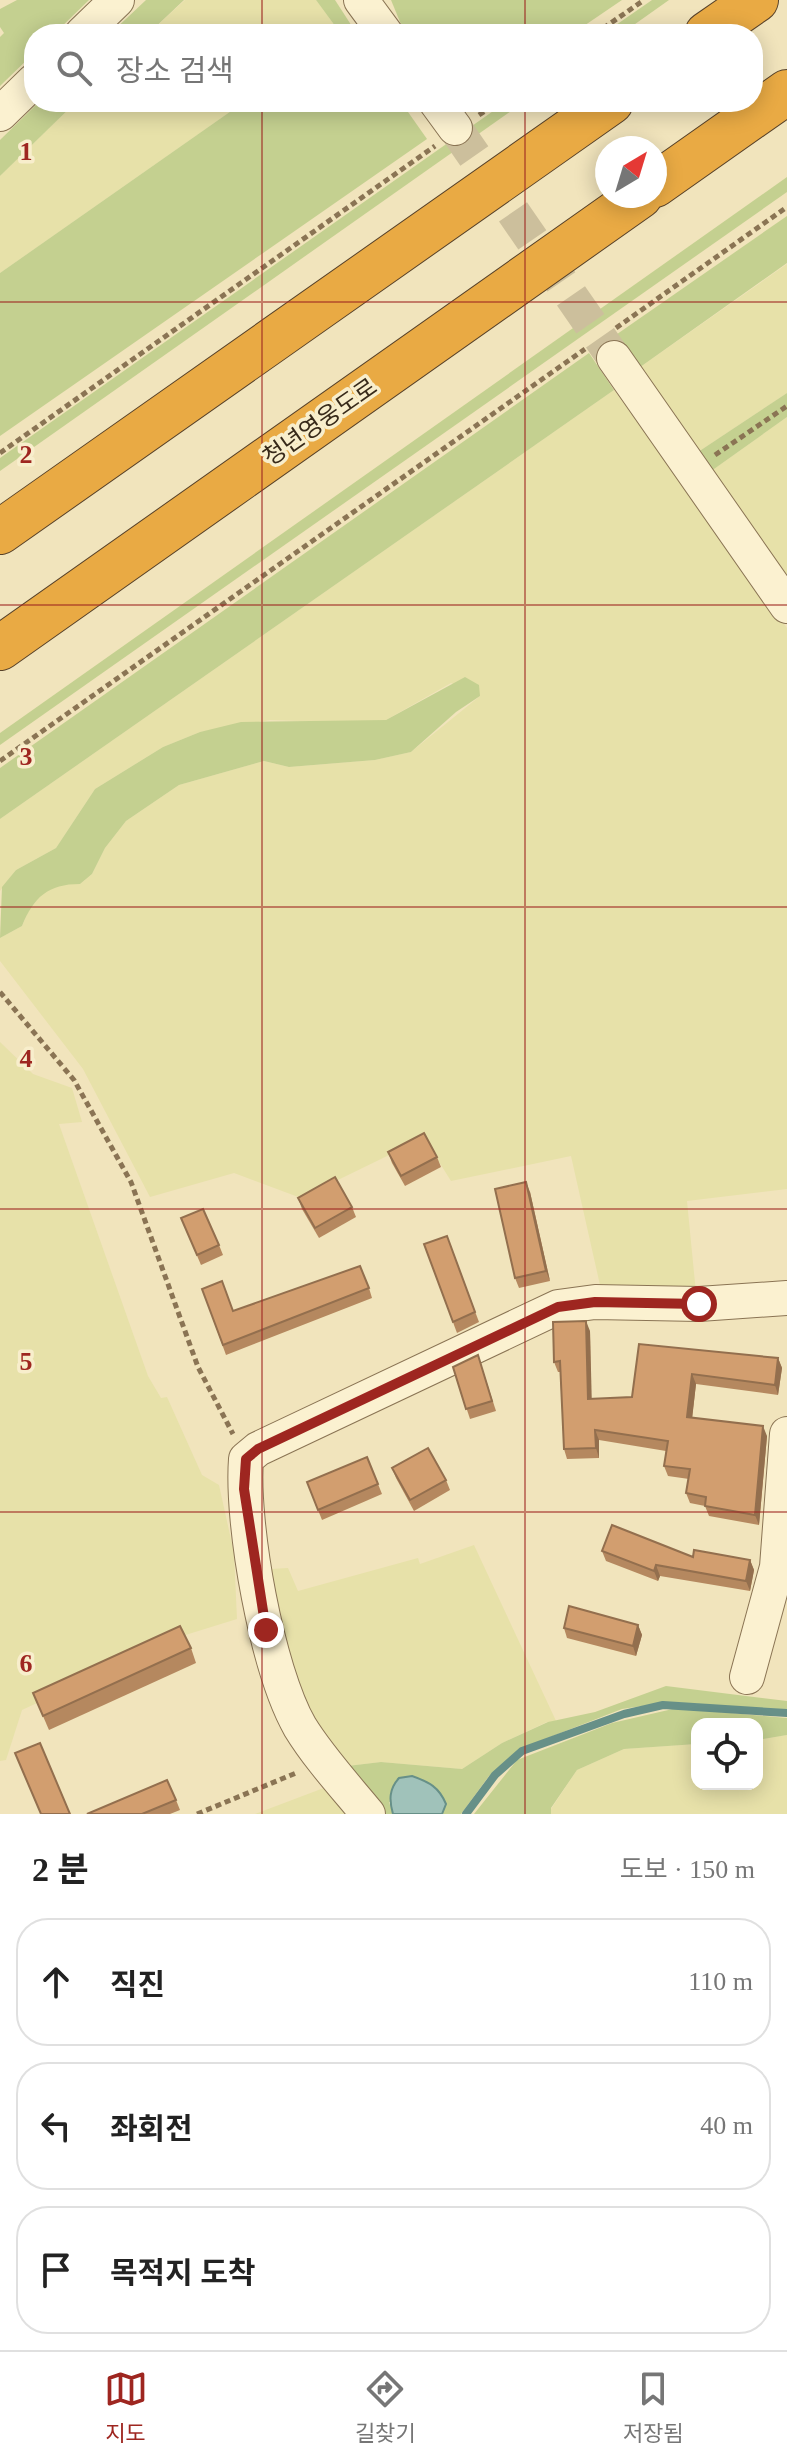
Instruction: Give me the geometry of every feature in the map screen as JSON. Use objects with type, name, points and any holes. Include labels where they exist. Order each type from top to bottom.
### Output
[{"type":"highway","points":[[721,24],[756,0]]},
{"type":"highway","points":[[763,109],[787,92]]},
{"type":"highway","points":[[0,532],[597,112]]},
{"type":"highway","points":[[667,177],[759,112]]},
{"type":"highway","name":"청년영웅도로","points":[[0,648],[623,208]]},
{"type":"street","points":[[92,24],[117,0]]},
{"type":"street","points":[[361,0],[379,24]]},
{"type":"street","points":[[0,114],[24,91]]},
{"type":"street","points":[[606,344],[787,606]]},
{"type":"street","points":[[368,1814],[300,1726],[280,1680],[266,1630],[244,1489],[246,1459],[258,1449],[558,1307],[595,1302],[699,1304],[787,1298]]},
{"type":"street","points":[[747,1677],[777,1567],[787,1434]]},
{"type":"path","points":[[609,24],[644,0]]},
{"type":"path","points":[[0,453],[453,122],[476,112]]},
{"type":"path","points":[[0,761],[606,344],[787,207]]},
{"type":"path","points":[[692,470],[787,406]]},
{"type":"path","points":[[0,992],[74,1080],[131,1182],[198,1367],[246,1459]]},
{"type":"path","points":[[197,1814],[325,1761]]},
{"type":"shaded area","points":[[185,0],[316,0],[334,24],[159,24]]},
{"type":"shaded area","points":[[66,112],[230,112],[0,273],[0,176]]},
{"type":"shaded area","points":[[787,264],[787,393],[695,454],[636,370]]},
{"type":"shaded area","points":[[614,390],[787,628],[787,1189],[687,1201],[696,1293],[602,1294],[571,1156],[451,1181],[424,1138],[301,1198],[234,1173],[150,1197],[83,1069],[0,961],[0,938],[22,926],[29,910],[44,891],[63,884],[80,884],[92,874],[105,848],[126,821],[179,785],[264,761],[289,767],[375,760],[411,752],[480,696],[451,683],[386,720],[357,723],[270,720],[200,732],[163,747],[95,789],[56,848],[16,870],[0,891],[0,819]]},
{"type":"shaded area","points":[[787,417],[787,588],[707,474]]},
{"type":"shaded area","points":[[0,1042],[33,1074],[72,1088],[82,1122],[59,1124],[148,1376],[161,1398],[167,1397],[202,1475],[219,1485],[234,1553],[237,1619],[179,1637],[22,1710],[6,1760],[0,1761]]},
{"type":"shaded area","points":[[474,1545],[557,1723],[547,1722],[502,1743],[462,1769],[381,1762],[339,1767],[293,1693],[271,1569],[288,1568],[298,1591],[418,1558],[420,1564]]},
{"type":"shaded area","points":[[787,1735],[787,1814],[551,1814],[551,1809],[577,1770],[624,1749],[691,1744],[691,1790],[763,1790],[763,1739]]},
{"type":"shaded area","points":[[329,1786],[353,1814],[255,1814]]},
{"type":"green space","points":[[17,0],[89,0],[64,24],[24,24],[24,63],[0,86],[0,37],[4,33],[0,27],[0,9]]},
{"type":"green space","points":[[146,0],[184,0],[159,24],[121,24]]},
{"type":"green space","points":[[316,0],[335,0],[351,24],[334,24]]},
{"type":"green space","points":[[391,0],[622,0],[587,24],[401,24]]},
{"type":"green space","points":[[652,0],[669,0],[635,24],[617,24]]},
{"type":"green space","points":[[29,112],[66,112],[0,176],[0,140]]},
{"type":"green space","points":[[230,112],[408,112],[427,139],[0,436],[0,273]]},
{"type":"green space","points":[[492,112],[510,112],[0,471],[0,458]]},
{"type":"green space","points":[[787,177],[787,192],[0,745],[0,733]]},
{"type":"green space","points":[[787,216],[787,263],[636,370],[610,339]]},
{"type":"green space","points":[[589,353],[614,390],[0,819],[0,768]]},
{"type":"green space","points":[[787,393],[787,417],[707,474],[695,454]]},
{"type":"green space","points":[[465,677],[479,685],[480,696],[456,712],[411,752],[375,760],[289,767],[264,761],[179,785],[126,821],[105,848],[92,874],[80,884],[59,886],[44,894],[32,907],[22,926],[0,938],[2,887],[16,870],[56,848],[95,789],[163,747],[200,732],[241,722],[386,720]]},
{"type":"green space","points":[[666,1686],[787,1701],[787,1710],[670,1702],[622,1709],[522,1748],[489,1776],[461,1814],[442,1814],[446,1804],[389,1802],[393,1814],[378,1814],[339,1767],[381,1762],[462,1769],[502,1743],[548,1722],[595,1712]]},
{"type":"green space","points":[[677,1708],[787,1718],[787,1735],[763,1739],[763,1718],[691,1718],[691,1744],[624,1749],[577,1770],[551,1808],[551,1814],[474,1814],[517,1760],[612,1723]]},
{"type":"water","points":[[412,1776],[437,1789],[446,1804],[442,1814],[393,1814],[393,1786],[399,1778]]},
{"type":"building","points":[[424,1133],[437,1157],[401,1176],[388,1152]]},
{"type":"building","points":[[335,1177],[352,1207],[315,1228],[298,1198]]},
{"type":"building","points":[[526,1182],[546,1271],[515,1278],[495,1189]]},
{"type":"building","points":[[203,1209],[219,1245],[197,1255],[181,1218]]},
{"type":"building","points":[[447,1236],[475,1312],[453,1322],[424,1244]]},
{"type":"building","points":[[360,1266],[369,1288],[223,1345],[202,1289],[222,1281],[233,1311]]},
{"type":"building","points":[[586,1321],[588,1399],[632,1397],[639,1344],[778,1358],[775,1385],[692,1374],[687,1417],[763,1426],[755,1515],[705,1506],[706,1497],[686,1493],[690,1469],[664,1466],[668,1441],[595,1430],[596,1448],[564,1449],[560,1361],[554,1362],[553,1322]]},
{"type":"building","points":[[478,1355],[492,1401],[466,1409],[453,1367]]},
{"type":"building","points":[[428,1448],[446,1480],[410,1500],[392,1468]]},
{"type":"building","points":[[367,1457],[378,1484],[318,1510],[307,1482]]},
{"type":"building","points":[[612,1525],[693,1557],[694,1550],[750,1560],[746,1581],[656,1565],[654,1571],[602,1551]]},
{"type":"building","points":[[569,1606],[638,1625],[633,1646],[564,1628]]},
{"type":"building","points":[[180,1626],[191,1648],[43,1716],[33,1693]]},
{"type":"building","points":[[40,1743],[70,1814],[41,1814],[15,1753]]},
{"type":"building","points":[[167,1780],[176,1800],[142,1814],[87,1814]]},
{"type":"waterway","points":[[466,1814],[495,1775],[522,1751],[624,1714],[663,1705],[787,1713]]},
{"type":"tunnel","points":[[455,128],[614,358]]},
{"type":"route","points":[[266,1630],[244,1489],[246,1459],[258,1449],[558,1307],[595,1302],[699,1304]]}]
